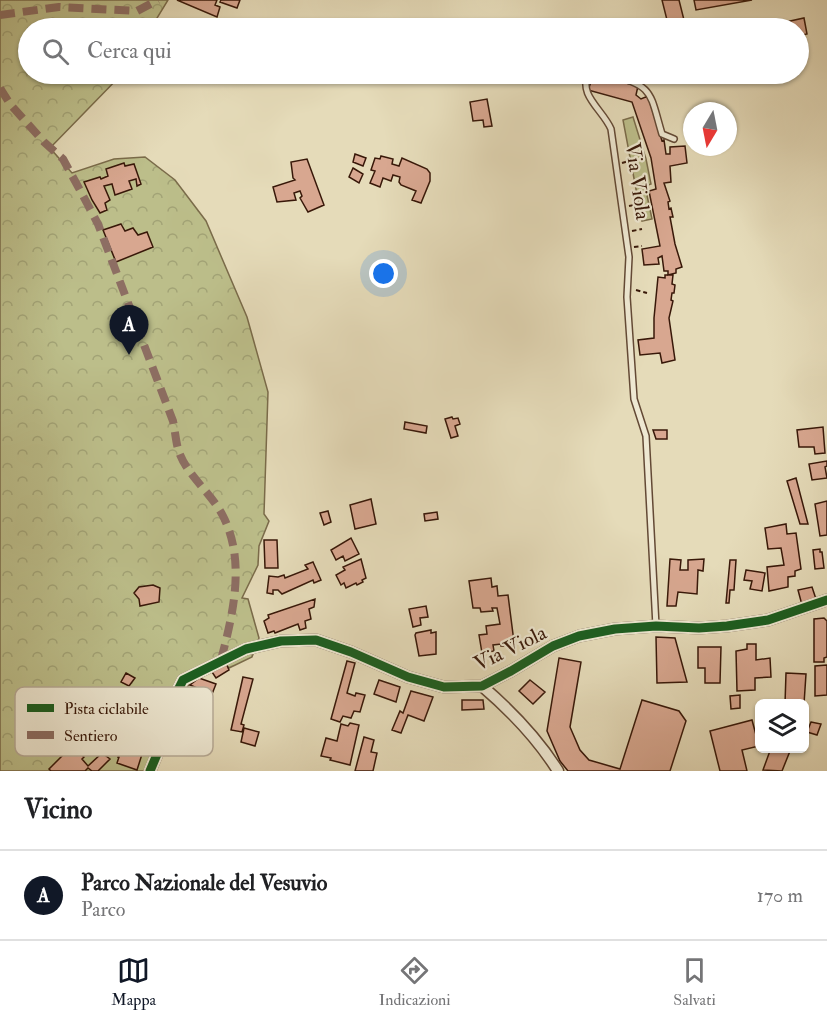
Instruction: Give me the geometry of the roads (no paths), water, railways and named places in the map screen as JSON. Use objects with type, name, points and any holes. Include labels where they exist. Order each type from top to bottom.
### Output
[{"type":"street","name":"Via Viola","points":[[180,687],[183,680],[246,649],[281,641],[316,640],[351,652],[408,677],[444,687],[482,686],[553,646],[579,636],[615,629],[656,626],[699,628],[738,625],[768,620],[827,600]]},
{"type":"street","name":"Via Viola","points":[[482,686],[509,711],[548,754],[558,771]]},
{"type":"street","name":"Via Viola","points":[[150,771],[156,756]]},
{"type":"lane","name":"Via Viola","points":[[585,84],[585,91],[607,119],[623,207],[629,257],[627,288],[634,399],[646,436],[656,626]]},
{"type":"lane","name":"Via Viola","points":[[638,84],[651,94],[662,134],[674,139]]},
{"type":"place","name":"Parco Nazionale del Vesuvio","points":[[129,355]]}]
